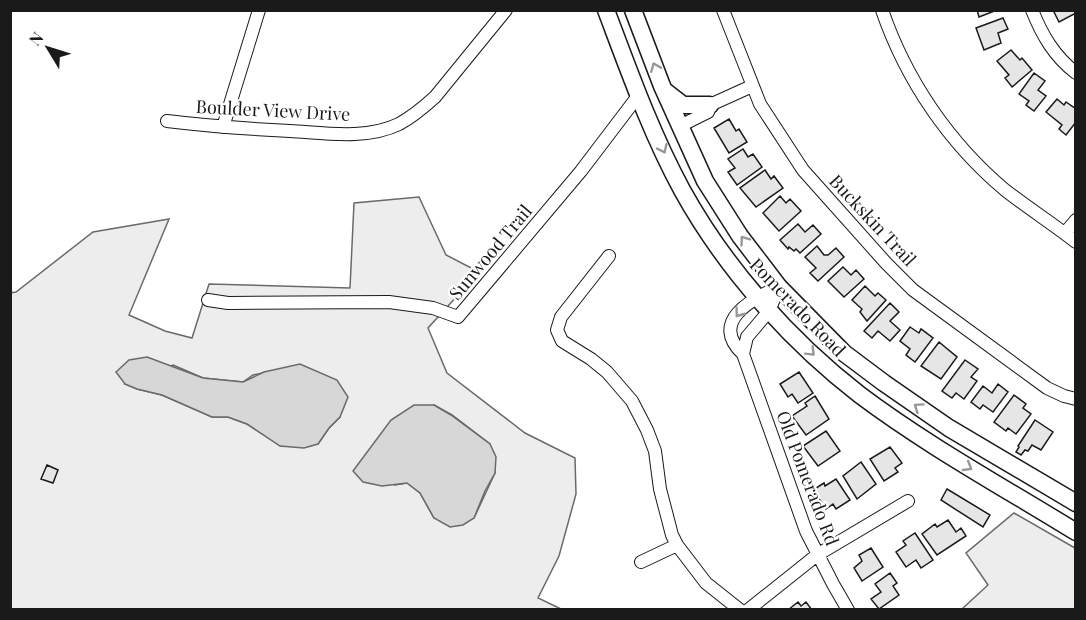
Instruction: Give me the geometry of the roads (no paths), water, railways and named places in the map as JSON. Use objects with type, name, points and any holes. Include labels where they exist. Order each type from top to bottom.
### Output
[{"type":"main road","name":"Pomerado Road","points":[[606,10],[638,96],[682,190],[720,251],[756,297],[824,365],[861,396],[935,446],[1076,531]]},
{"type":"main road","name":"Pomerado Road","points":[[633,10],[664,91],[705,181],[740,236],[778,287],[844,352],[884,383],[949,428],[1076,503]]},
{"type":"main road","points":[[664,91],[683,105],[710,105]]},
{"type":"main road","points":[[638,96],[651,105],[659,120],[680,126]]},
{"type":"street","points":[[223,127],[259,10]]},
{"type":"street","name":"Boulder View Drive","points":[[167,121],[338,134],[369,132],[397,124],[423,108],[435,97],[506,10]]},
{"type":"street","name":"Buckskin Trail","points":[[723,10],[760,104],[803,170],[886,263],[913,290],[1047,388],[1070,398]]},
{"type":"street","points":[[882,10],[903,61],[939,121],[981,168],[1076,242]]},
{"type":"street","points":[[1032,10],[1054,53],[1076,73]]},
{"type":"street","points":[[680,126],[708,112],[710,105],[752,86]]},
{"type":"street","name":"Sunwood Trail","points":[[208,300],[228,303],[389,302],[433,308],[458,317],[576,177],[638,96]]},
{"type":"street","points":[[1065,234],[1076,220]]},
{"type":"street","points":[[609,256],[561,317],[557,330],[562,341],[591,359],[612,377],[639,413],[655,451],[660,489],[672,535],[676,545],[706,583],[741,609],[818,555],[908,501]]},
{"type":"street","points":[[743,354],[747,337],[770,311],[778,287]]},
{"type":"street","name":"Old Pomerado Rd","points":[[778,287],[756,297],[744,306],[731,324],[730,336],[734,345],[743,354],[806,531],[848,609]]},
{"type":"street","points":[[640,562],[676,545]]}]
